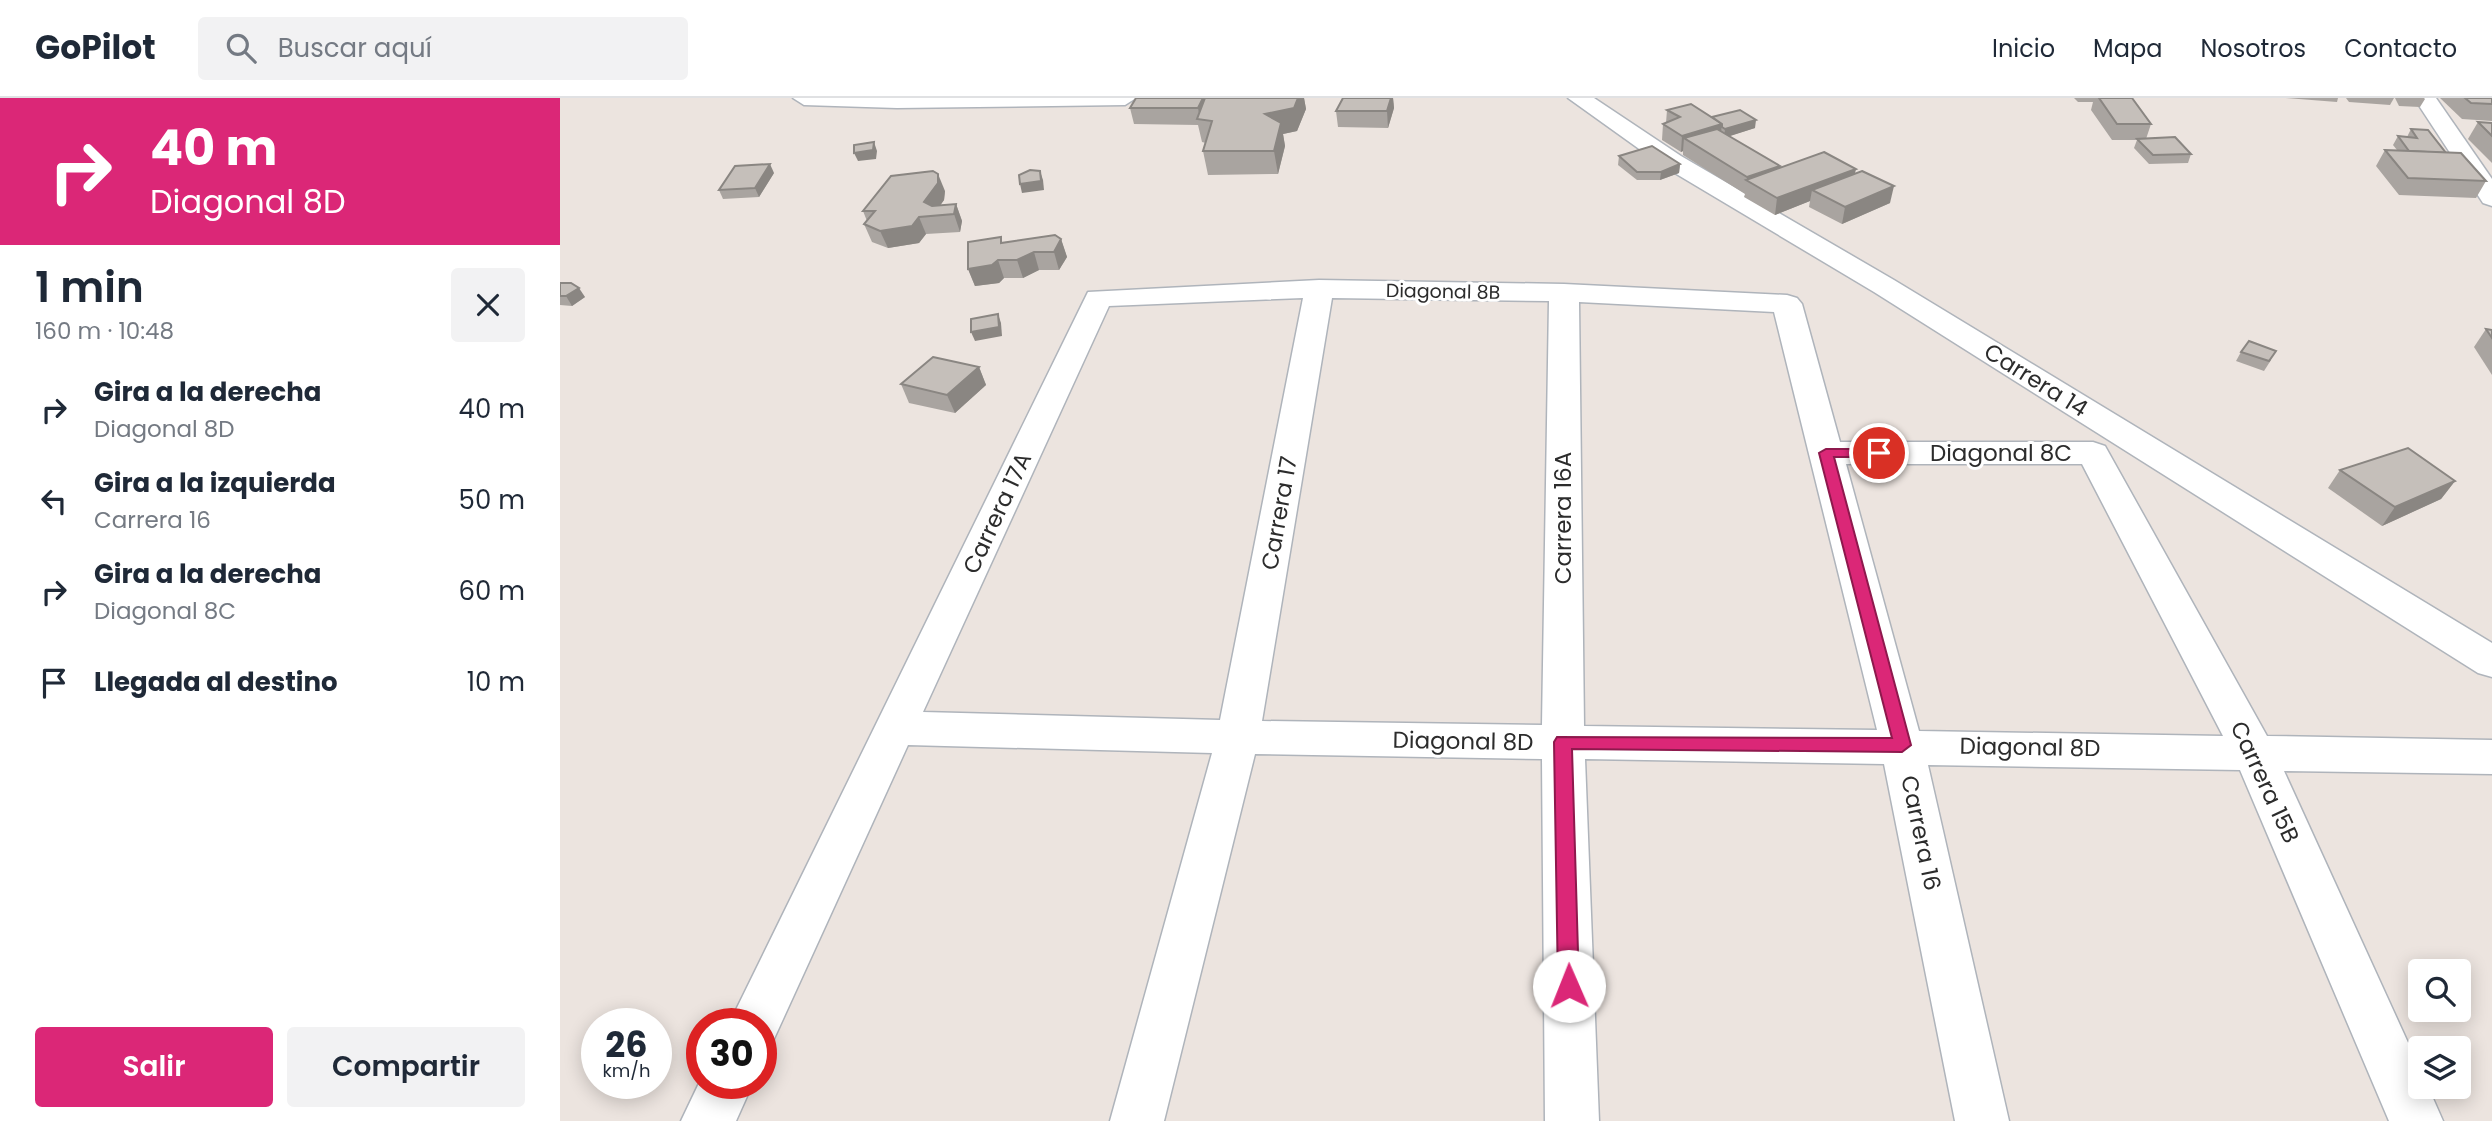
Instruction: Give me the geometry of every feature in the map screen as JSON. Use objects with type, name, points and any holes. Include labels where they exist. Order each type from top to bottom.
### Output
[{"type":"street","points":[[804,98],[897,101],[1125,98]]},
{"type":"street","name":"Carrera 14","points":[[1580,98],[1672,161],[1884,286],[2492,662]]},
{"type":"street","points":[[2425,98],[2492,198]]},
{"type":"street","name":"Diagonal 8B","points":[[1098,298],[1319,289],[1564,293],[1787,304]]},
{"type":"street","name":"Carrera 17","points":[[1137,1121],[1238,737],[1319,289]]},
{"type":"street","name":"Carrera 16A","points":[[1564,293],[1563,742],[1572,1121]]},
{"type":"street","name":"Carrera 17A","points":[[763,1008],[1098,298]]},
{"type":"street","name":"Carrera 16","points":[[1787,304],[1902,745],[1982,1121]]},
{"type":"street","name":"Diagonal 8C","points":[[1826,453],[2093,453]]},
{"type":"street","name":"Carrera 15B","points":[[2093,453],[2253,751],[2416,1121]]},
{"type":"street","name":"Diagonal 8D","points":[[896,728],[1238,737],[1902,745],[2492,757]]},
{"type":"street","points":[[708,1121],[718,1099]]},
{"type":"building","points":[[1136,98],[1203,98],[1198,108],[1130,108]]},
{"type":"building","points":[[1205,98],[1298,98],[1294,108],[1265,114],[1281,123],[1274,151],[1203,151],[1212,121],[1197,119]]},
{"type":"building","points":[[1343,98],[1391,98],[1387,111],[1336,111]]},
{"type":"building","points":[[2099,98],[2132,98],[2151,124],[2117,124]]},
{"type":"building","points":[[2465,98],[2492,98],[2492,104],[2471,103]]},
{"type":"building","points":[[1691,104],[1722,124],[1682,136],[1663,124],[1680,117],[1667,110]]},
{"type":"building","points":[[1740,110],[1756,120],[1725,129],[1712,117]]},
{"type":"building","points":[[2478,122],[2492,123],[2492,136]]},
{"type":"building","points":[[1717,129],[1780,166],[1747,177],[1684,138]]},
{"type":"building","points":[[2411,129],[2428,130],[2446,153],[2409,151],[2398,136],[2417,138]]},
{"type":"building","points":[[2175,137],[2191,154],[2153,155],[2137,139]]},
{"type":"building","points":[[874,142],[873,150],[854,153],[854,145]]},
{"type":"building","points":[[1652,146],[1680,164],[1661,172],[1637,172],[1619,156]]},
{"type":"building","points":[[2385,150],[2461,153],[2486,181],[2408,178]]},
{"type":"building","points":[[1824,152],[1856,169],[1777,198],[1746,180]]},
{"type":"building","points":[[770,164],[755,188],[719,190],[735,166]]},
{"type":"building","points":[[1030,170],[1040,171],[1041,181],[1020,184],[1019,175]]},
{"type":"building","points":[[933,171],[938,174],[938,183],[924,202],[932,206],[956,204],[954,214],[919,217],[912,226],[880,231],[864,224],[875,211],[863,211],[891,176]]},
{"type":"building","points":[[1862,171],[1894,186],[1845,207],[1812,190]]},
{"type":"building","points":[[1055,235],[1061,239],[1054,252],[1034,252],[1017,260],[998,260],[992,265],[968,269],[968,242],[1001,237],[1001,243]]},
{"type":"building","points":[[560,283],[571,283],[579,288],[566,296],[560,296]]},
{"type":"building","points":[[998,314],[999,327],[971,332],[971,319]]},
{"type":"building","points":[[2249,341],[2276,351],[2269,361],[2241,352]]},
{"type":"building","points":[[933,357],[979,367],[947,395],[901,384]]},
{"type":"building","points":[[2408,448],[2455,481],[2395,507],[2340,470]]},
{"type":"route","points":[[1569,986],[1563,742],[1902,745],[1826,453],[1879,453]]}]
